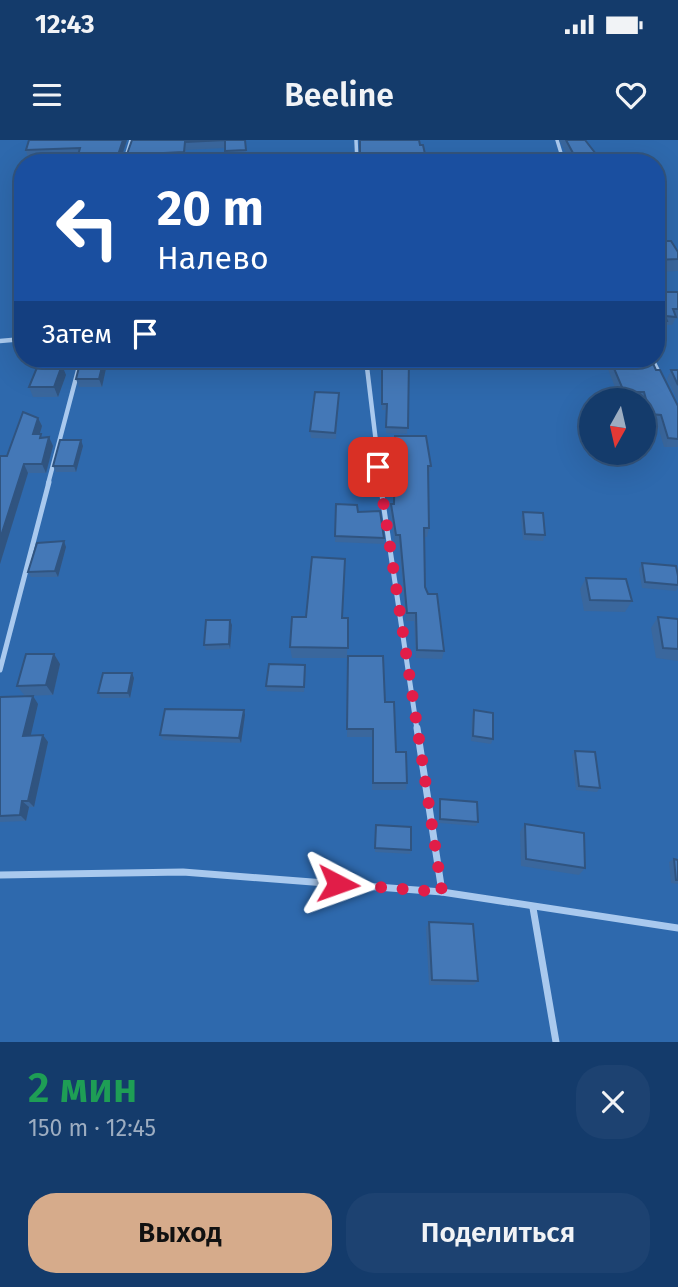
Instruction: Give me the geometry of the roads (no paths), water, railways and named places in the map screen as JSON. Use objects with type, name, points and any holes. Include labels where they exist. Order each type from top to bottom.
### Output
[{"type":"lane","points":[[0,670],[79,368]]},
{"type":"lane","points":[[367,368],[385,521],[442,892]]},
{"type":"lane","points":[[657,368],[663,380]]},
{"type":"lane","points":[[0,876],[183,872],[442,892],[678,928]]},
{"type":"lane","points":[[533,908],[556,1042]]}]
